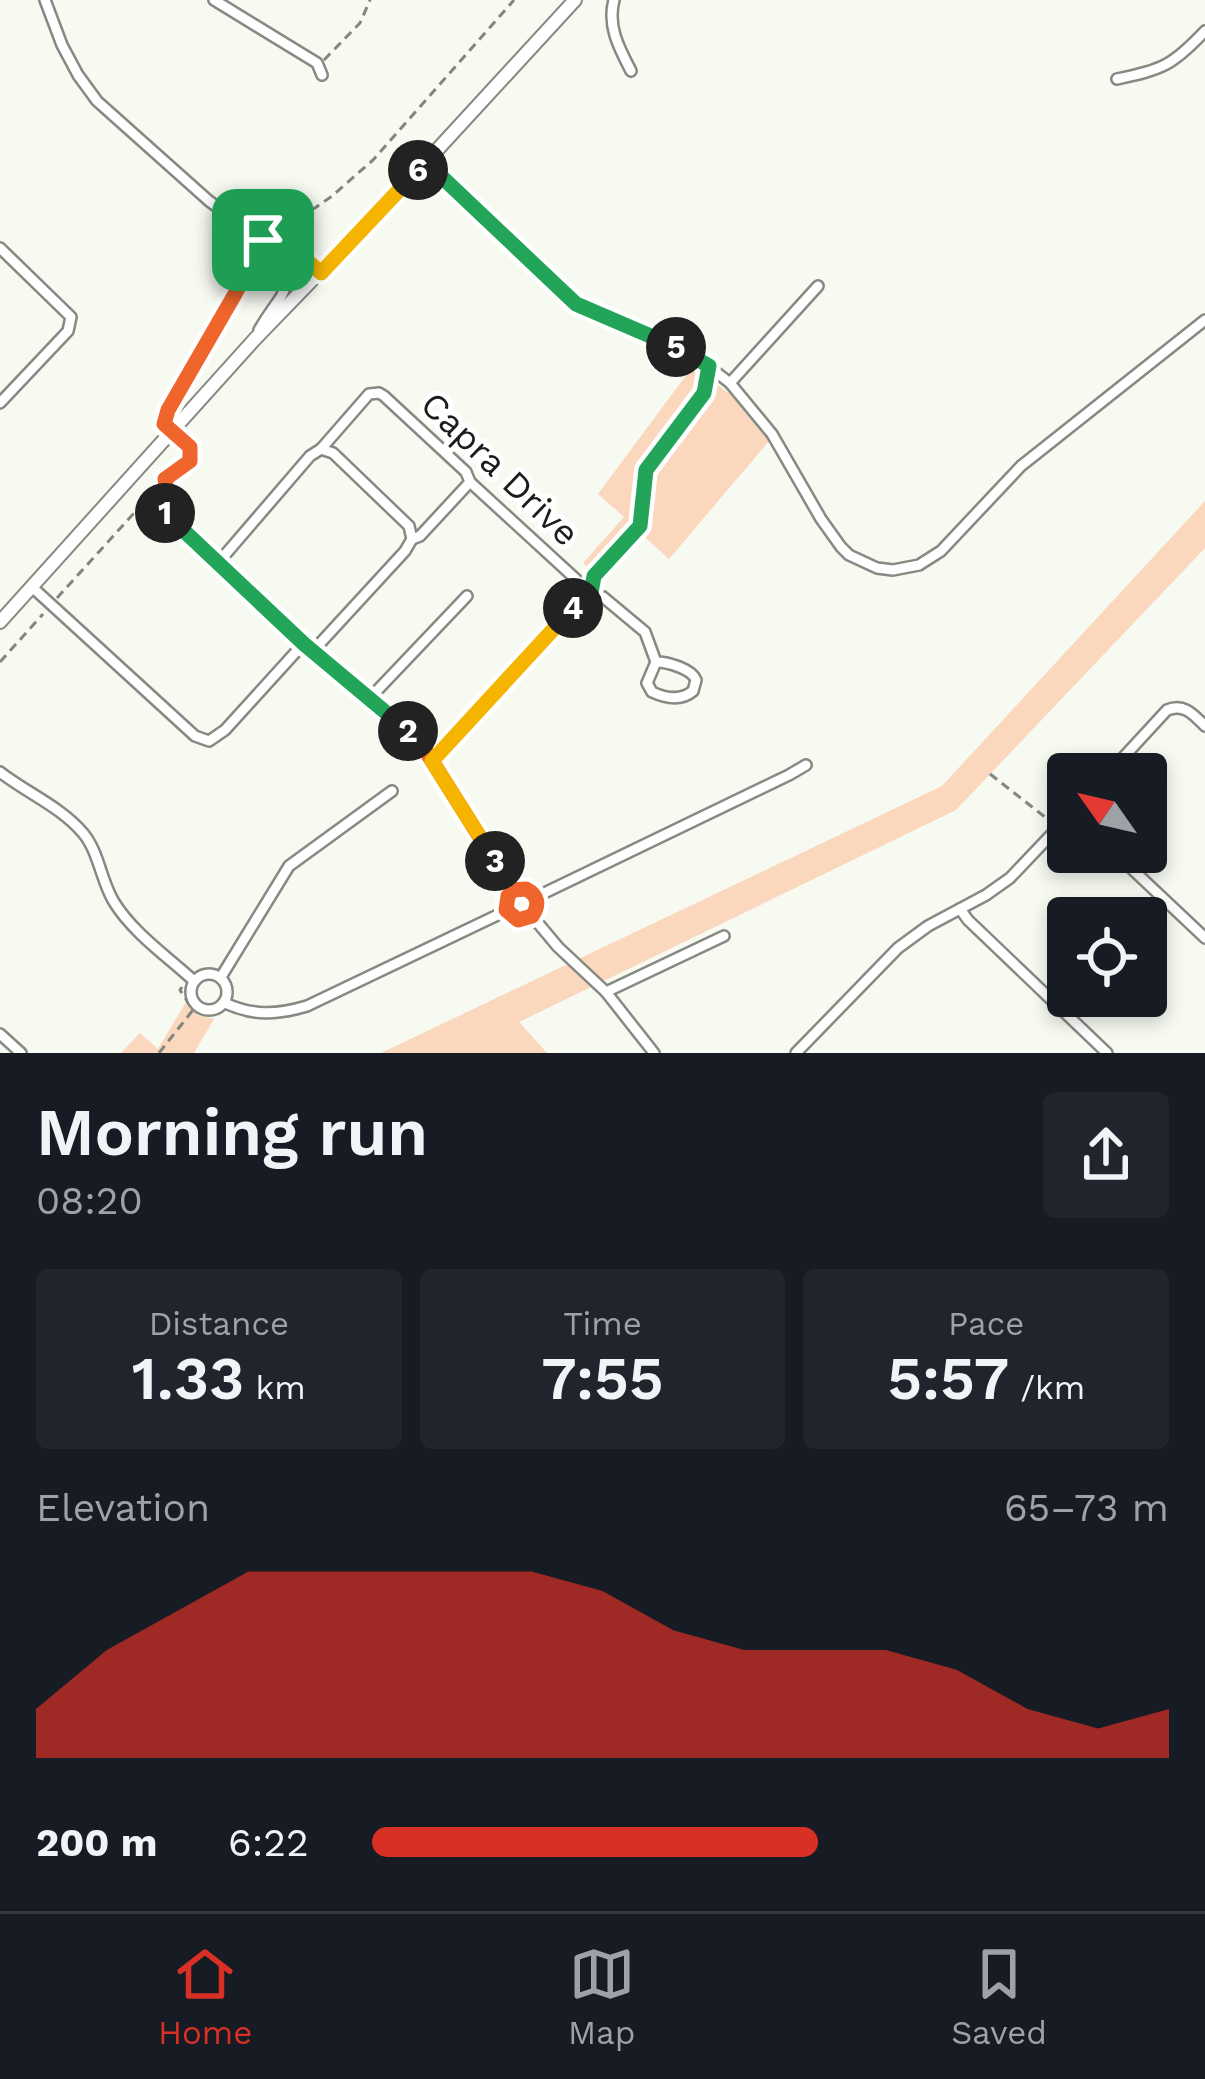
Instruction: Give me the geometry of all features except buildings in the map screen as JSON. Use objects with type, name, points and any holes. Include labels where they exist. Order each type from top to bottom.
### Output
[{"type":"main road","points":[[0,622],[254,340],[575,0]]},
{"type":"street","points":[[45,0],[62,45],[97,101],[209,201],[263,240],[295,250],[321,273]]},
{"type":"street","points":[[214,0],[320,69]]},
{"type":"street","points":[[614,0],[610,16],[632,71]]},
{"type":"street","points":[[1117,80],[1160,70],[1179,59],[1205,31]]},
{"type":"street","points":[[426,162],[576,304],[665,340],[730,383],[772,434],[841,548],[877,568],[920,565],[941,551],[1022,466],[1205,320]]},
{"type":"street","points":[[254,340],[285,294],[284,245]]},
{"type":"street","points":[[0,248],[71,317],[68,331],[0,403]]},
{"type":"street","points":[[730,383],[818,286]]},
{"type":"street","name":"Capra Drive","points":[[321,449],[363,399],[379,393],[591,593],[645,632],[656,662]]},
{"type":"street","points":[[218,563],[321,449],[333,453],[409,526],[412,539]]},
{"type":"street","points":[[32,587],[195,736],[209,741],[309,647],[470,482]]},
{"type":"street","points":[[161,509],[422,745],[513,890]]},
{"type":"street","points":[[432,761],[591,593]]},
{"type":"street","points":[[370,698],[467,596]]},
{"type":"street","points":[[656,662],[694,673],[693,691],[668,698],[652,692],[647,683],[656,662]]},
{"type":"street","points":[[1127,753],[1167,710],[1177,706],[1188,709],[1205,726]]},
{"type":"street","points":[[536,897],[806,765]]},
{"type":"street","points":[[0,772],[60,810],[86,836],[114,902],[191,978],[192,998],[199,1007],[210,1011],[225,1003],[228,992],[221,977],[191,978]]},
{"type":"street","points":[[221,977],[289,866],[392,791]]},
{"type":"street","points":[[796,1053],[898,948],[1010,878],[1047,839]]},
{"type":"street","points":[[1136,873],[1205,938]]},
{"type":"street","points":[[526,889],[536,897],[532,916],[518,920],[506,910],[513,890],[526,889]]},
{"type":"street","points":[[960,909],[1107,1053]]},
{"type":"street","points":[[225,1003],[259,1014],[307,1006],[506,910]]},
{"type":"street","points":[[532,916],[606,992],[655,1053]]},
{"type":"street","points":[[606,992],[724,936]]},
{"type":"street","points":[[0,1034],[21,1053]]},
{"type":"path","points":[[320,69],[360,23],[370,0]]},
{"type":"path","points":[[0,662],[165,479],[190,461],[190,447],[164,424],[168,410],[263,240],[279,221],[315,208],[374,160],[514,0]]},
{"type":"path","points":[[591,593],[594,576],[640,526],[646,470],[704,393],[709,366]]},
{"type":"path","points":[[161,509],[168,497],[165,479]]},
{"type":"path","points":[[990,774],[1047,818]]},
{"type":"path","points":[[159,1053],[193,1010],[180,990],[191,978]]},
{"type":"shaded area","points":[[693,366],[731,395],[769,441],[669,559],[638,531],[597,576],[583,563],[624,517],[598,494]]},
{"type":"shaded area","points":[[1205,501],[1205,548],[956,810],[519,1022],[547,1053],[381,1053],[942,786]]},
{"type":"shaded area","points":[[186,1002],[197,1015],[214,1019],[194,1053],[121,1053],[140,1033],[158,1049]]},
{"type":"route","points":[[263,240],[168,410],[164,424],[190,447],[190,461],[165,479],[168,497],[161,509],[304,644],[422,745],[513,890],[526,889],[536,897],[536,910],[526,920],[511,917],[506,910],[513,890],[432,761],[578,602],[591,593],[594,576],[640,526],[646,470],[704,393],[709,366],[665,340],[576,304],[426,162],[321,273],[295,250],[263,240]]}]
